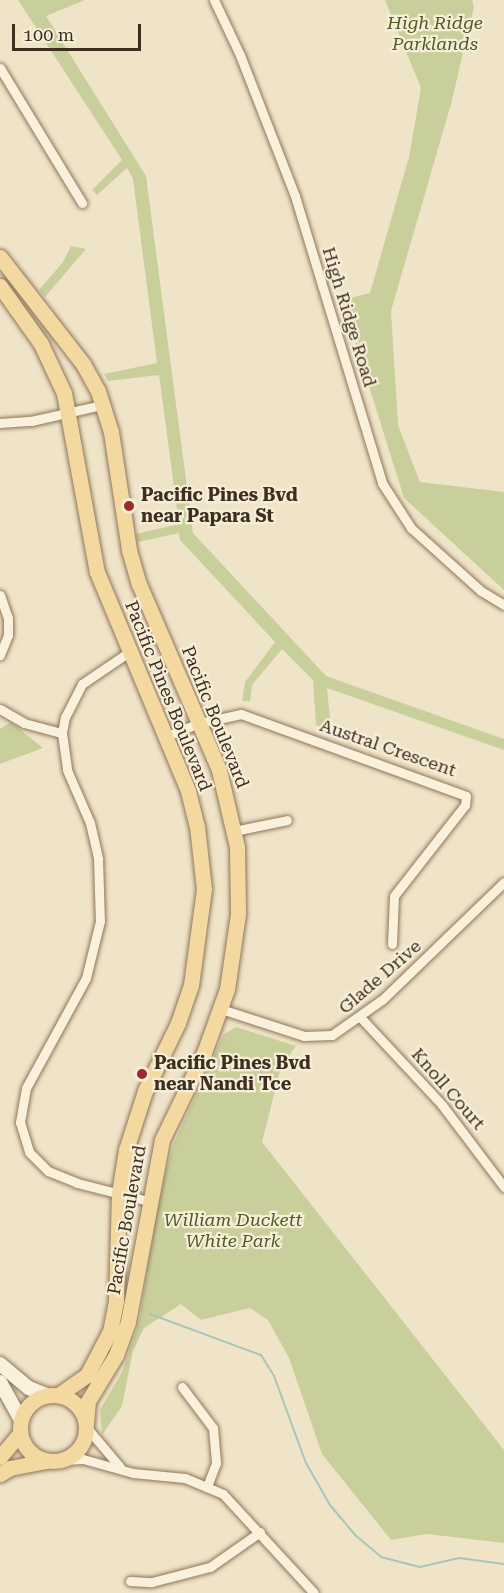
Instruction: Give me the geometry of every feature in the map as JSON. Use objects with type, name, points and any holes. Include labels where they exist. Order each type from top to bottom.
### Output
[{"type":"main road","name":"Pacific Boulevard","points":[[0,258],[83,364],[102,405],[111,432],[129,550],[139,584],[200,723],[230,804],[234,831],[238,914],[234,955],[220,1009],[162,1140],[148,1201],[128,1323],[116,1355],[88,1401],[86,1425]]},
{"type":"main road","name":"Pacific Pines Boulevard","points":[[0,286],[41,344],[69,411],[89,541],[105,596],[167,736],[188,790],[202,859],[202,919],[191,986],[134,1119],[119,1193],[116,1301],[110,1331],[87,1375],[52,1395]]},
{"type":"main road","points":[[0,1457],[20,1426],[30,1404],[52,1395],[76,1404],[86,1425],[82,1444],[63,1460],[10,1468],[0,1474]]},
{"type":"main road","points":[[20,1426],[29,1451],[46,1461]]},
{"type":"street","name":"High Ridge Road","points":[[214,0],[240,55],[295,196],[382,483],[399,514],[411,528],[482,591],[504,605]]},
{"type":"street","points":[[0,68],[82,203]]},
{"type":"street","points":[[0,423],[31,421],[102,405]]},
{"type":"street","points":[[0,595],[8,618],[8,634],[0,655]]},
{"type":"street","points":[[129,652],[82,684],[62,733],[67,770],[90,823],[98,859],[100,921],[86,978],[26,1088],[20,1122],[29,1152],[48,1171],[148,1201]]},
{"type":"street","points":[[0,709],[24,723],[62,733]]},
{"type":"street","name":"Austral Crescent","points":[[167,736],[200,723],[242,714],[466,796],[465,805],[394,896],[392,944]]},
{"type":"street","points":[[234,831],[287,820]]},
{"type":"street","name":"Glade Drive","points":[[220,1009],[311,1038],[332,1035],[361,1018],[458,930],[504,882]]},
{"type":"street","name":"Knoll Court","points":[[361,1018],[442,1105],[504,1187]]},
{"type":"street","points":[[0,1364],[28,1388],[52,1395]]},
{"type":"street","points":[[0,1382],[20,1426]]},
{"type":"street","points":[[182,1387],[198,1403],[213,1428],[216,1462],[207,1487]]},
{"type":"street","points":[[86,1425],[121,1468]]},
{"type":"street","points":[[63,1460],[83,1459],[121,1468],[185,1478],[207,1487],[241,1510],[314,1593]]},
{"type":"street","points":[[130,1581],[152,1582],[210,1567],[260,1532]]},
{"type":"green space","points":[[18,0],[85,0],[46,16],[146,176],[193,533],[326,676],[504,739],[504,750],[327,688],[331,730],[316,725],[313,680],[282,649],[252,685],[250,701],[242,701],[245,682],[275,642],[180,540],[179,533],[138,542],[136,534],[179,524],[159,375],[108,381],[104,374],[157,363],[133,179],[127,168],[97,195],[92,190],[122,160]]},
{"type":"green space","name":"High Ridge Parklands","points":[[385,0],[472,0],[474,7],[451,104],[391,311],[398,425],[420,482],[504,492],[504,590],[404,498],[342,300],[370,293],[409,157],[421,88]]},
{"type":"green space","points":[[71,246],[86,249],[45,297],[39,290],[63,262]]},
{"type":"green space","points":[[11,722],[43,748],[0,764],[0,729]]},
{"type":"green space","name":"William Duckett White Park","points":[[236,1027],[296,1046],[281,1067],[262,1142],[504,1450],[504,1543],[427,1534],[391,1540],[322,1454],[289,1358],[268,1320],[250,1308],[201,1320],[181,1304],[144,1328],[133,1351],[122,1406],[102,1435],[100,1410],[122,1372],[139,1323],[158,1203],[173,1145],[224,1034]]},
{"type":"waterway","points":[[150,1314],[261,1355],[274,1376],[306,1463],[330,1505],[355,1535],[381,1557],[420,1567],[459,1558],[504,1564]]},
{"type":"place","name":"Pacific Pines Bvd near Papara St","points":[[129,506]]},
{"type":"place","name":"Pacific Pines Bvd near Nandi Tce","points":[[142,1074]]}]
